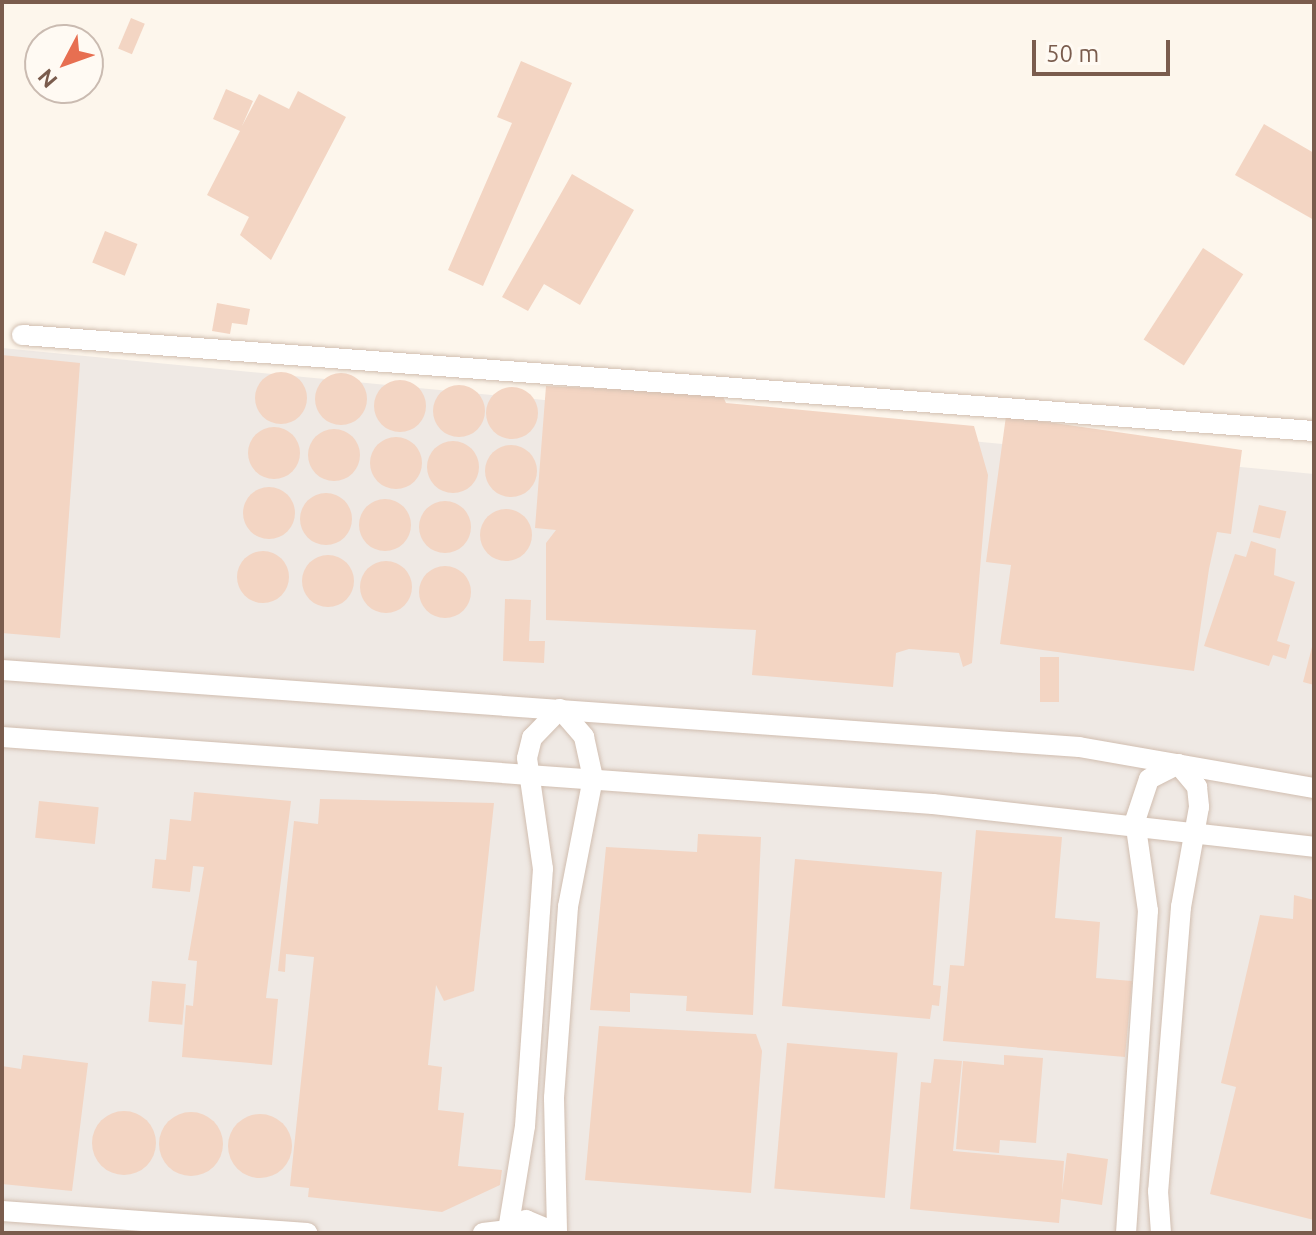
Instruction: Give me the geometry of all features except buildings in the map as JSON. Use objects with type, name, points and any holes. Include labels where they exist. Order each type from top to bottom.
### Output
[{"type":"street","points":[[22,335],[1314,431]]},
{"type":"street","points":[[2,670],[1079,747],[1314,788]]},
{"type":"street","points":[[507,1231],[525,1126],[543,869],[540,814],[528,773],[532,738],[560,709]]},
{"type":"street","points":[[556,1233],[554,1098],[568,907],[593,778],[584,737],[560,709]]},
{"type":"street","points":[[2,737],[528,773],[1135,821],[1314,847]]},
{"type":"street","points":[[1126,1233],[1148,911],[1135,821],[1149,779],[1178,764]]},
{"type":"street","points":[[1161,1233],[1158,1191],[1181,907],[1198,828],[1197,787],[1178,764]]},
{"type":"street","points":[[2,1211],[307,1233]]},
{"type":"street","points":[[483,1233],[507,1231],[536,1220],[556,1233]]},
{"type":"shaded area","points":[[2,348],[1314,474],[1314,1233],[2,1233]]}]
